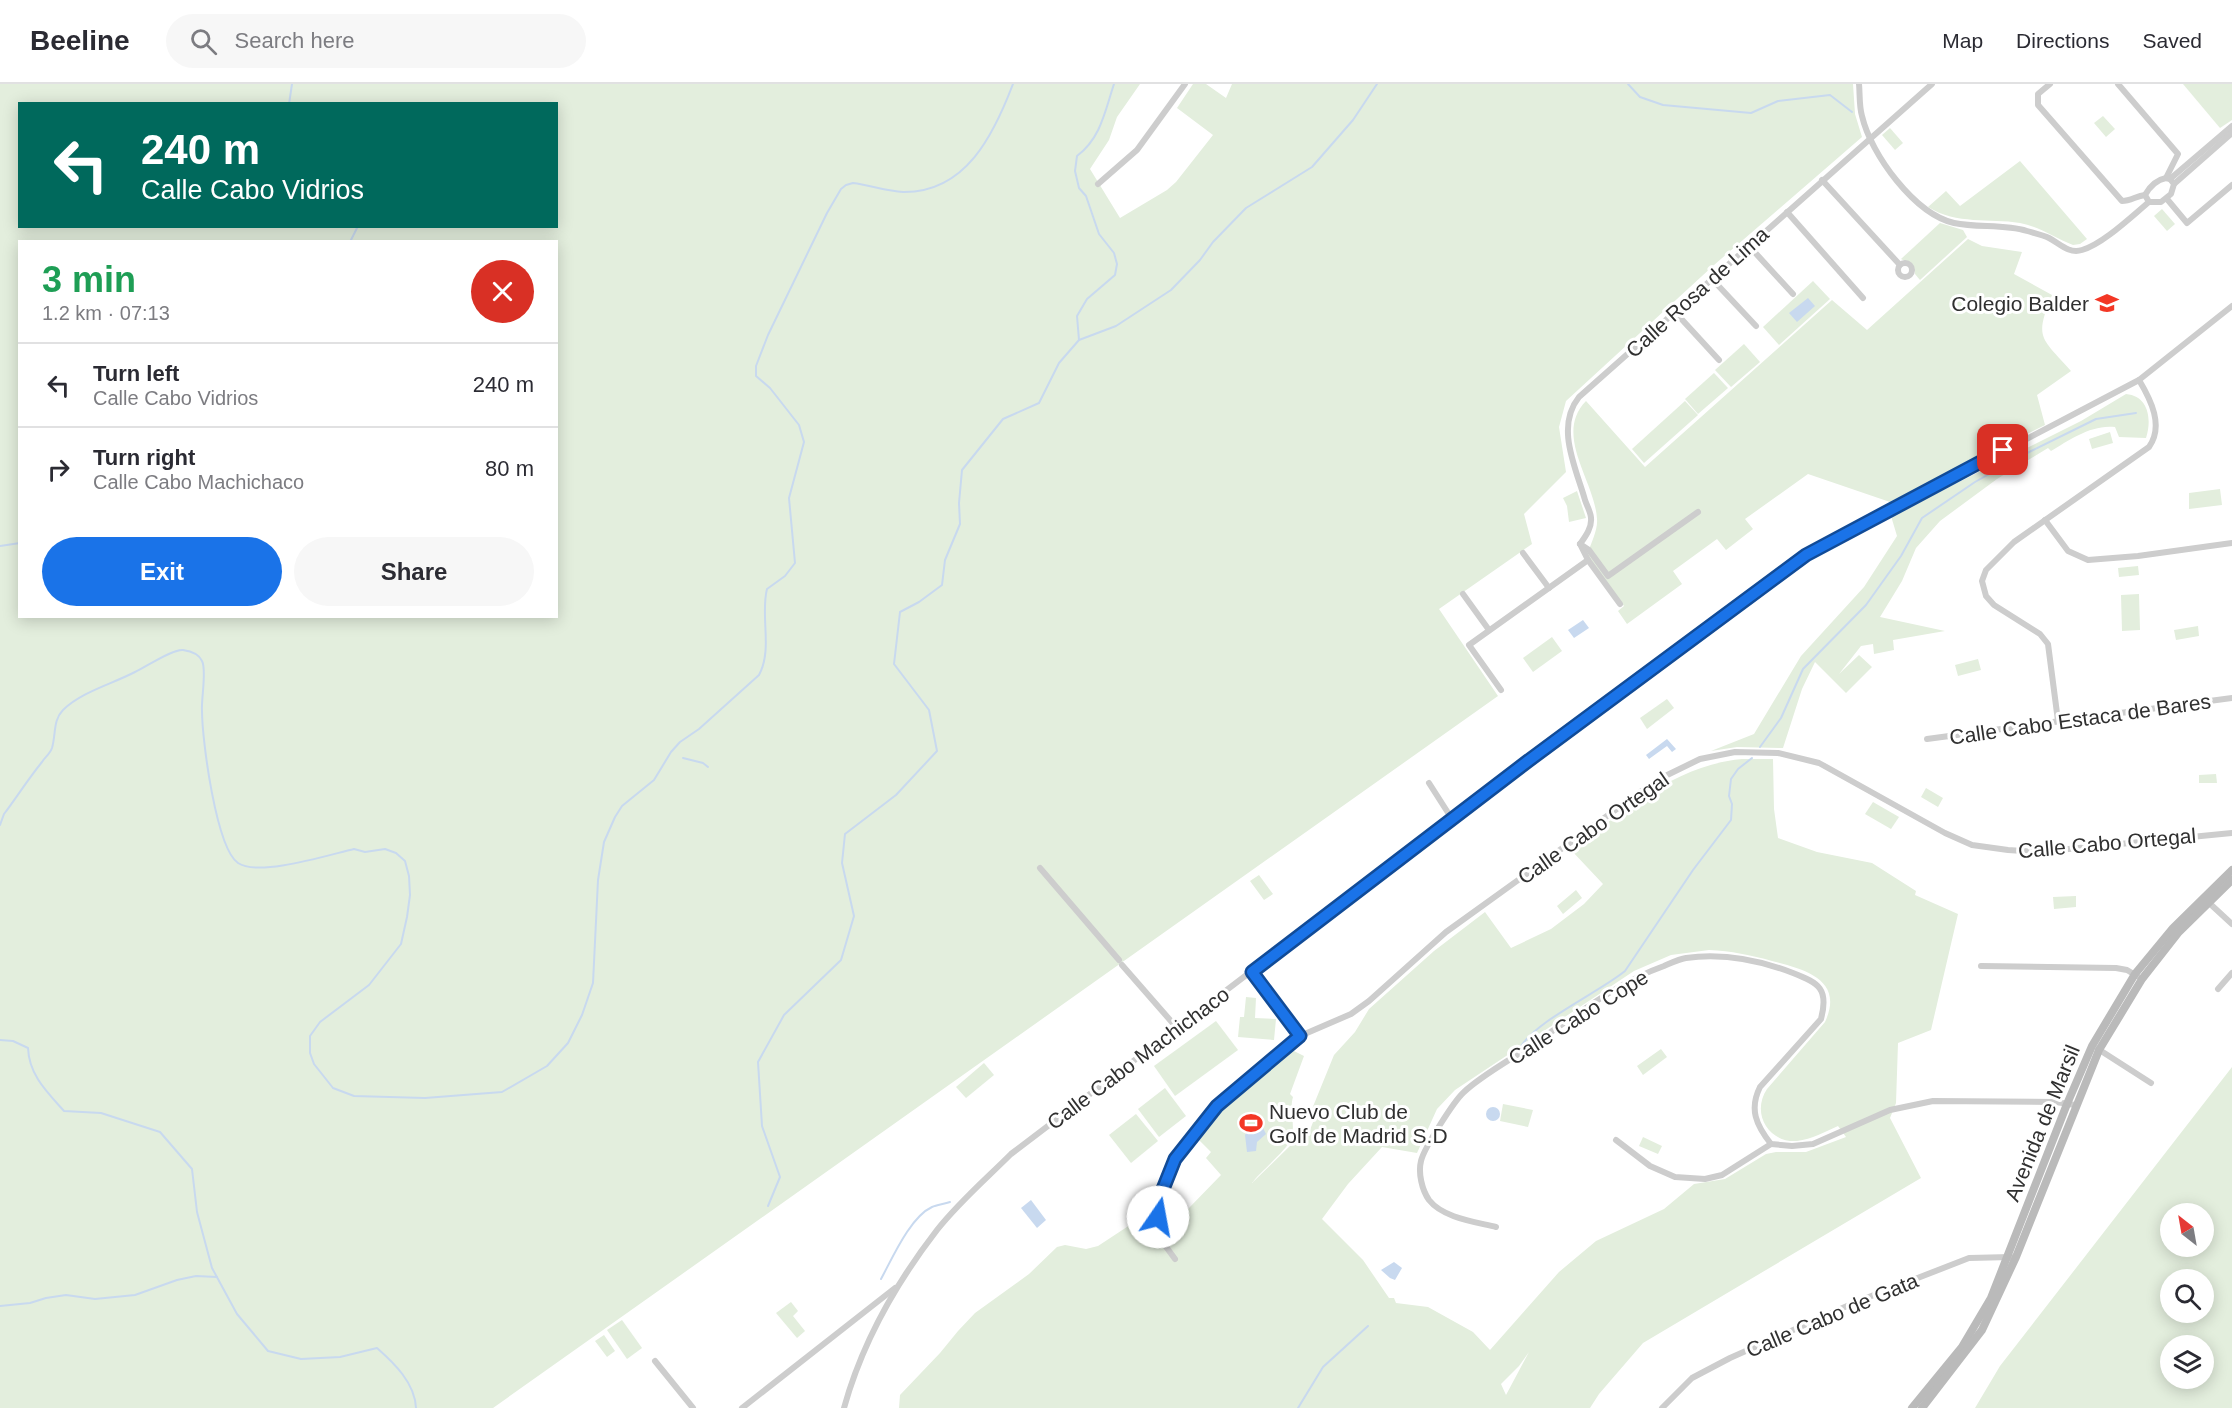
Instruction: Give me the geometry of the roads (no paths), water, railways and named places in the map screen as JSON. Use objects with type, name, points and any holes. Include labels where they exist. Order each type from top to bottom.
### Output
[{"type":"street","points":[[1098,184],[1137,150],[1185,84]]},
{"type":"street","points":[[1859,84],[1861,116],[1870,139],[1892,175],[1919,206],[1929,213],[1955,223],[2024,230],[2048,238],[2068,250],[2081,251],[2113,232],[2147,198],[2152,185],[2170,180],[2232,134]]},
{"type":"street","name":"Calle Rosa de Lima","points":[[1580,544],[1592,520],[1570,450],[1567,428],[1572,406],[1579,397],[1932,84]]},
{"type":"street","points":[[2049,84],[2038,94],[2038,105],[2122,201],[2130,201],[2138,196],[2161,202],[2167,199]]},
{"type":"street","points":[[2118,84],[2178,154],[2176,162],[2169,169],[2167,199],[2187,224],[2232,185]]},
{"type":"street","points":[[2170,180],[2232,126]]},
{"type":"street","points":[[1822,180],[1900,265]]},
{"type":"street","points":[[1786,212],[1863,298]]},
{"type":"street","points":[[1749,246],[1793,294]]},
{"type":"street","points":[[1712,279],[1756,326]]},
{"type":"street","name":"Calle Cabo Machichaco","points":[[844,1408],[869,1337],[898,1286],[937,1230],[964,1199],[1011,1154],[1452,819],[1806,555],[2139,380],[2232,306]]},
{"type":"street","points":[[1675,312],[1719,360]]},
{"type":"street","points":[[2058,721],[2048,644],[2040,634],[1994,605],[1986,596],[1982,581],[1986,570],[2014,542],[2140,455],[2155,438],[2156,420],[2150,398],[2139,380]]},
{"type":"street","points":[[1580,544],[1589,550],[1608,576],[1698,512]]},
{"type":"street","points":[[2045,520],[2068,551],[2088,560],[2138,556],[2232,543]]},
{"type":"street","points":[[1580,544],[1588,560],[1620,604]]},
{"type":"street","points":[[1523,553],[1549,588]]},
{"type":"street","points":[[1501,690],[1469,645],[1588,560]]},
{"type":"street","points":[[1463,594],[1489,630]]},
{"type":"street","name":"Calle Cabo Estaca de Bares","points":[[1927,739],[2232,698]]},
{"type":"street","name":"Calle Cabo Ortegal","points":[[1175,1259],[1156,1233],[1161,1194],[1175,1159],[1217,1106],[1300,1036],[1351,1014],[1369,1001],[1455,925],[1657,780],[1700,759],[1735,752],[1778,753],[1819,763],[1945,833],[1972,845],[2038,852],[2232,833]]},
{"type":"street","points":[[1429,783],[1452,819]]},
{"type":"street","points":[[1040,868],[1177,1028]]},
{"type":"street","name":"Avenida de Marsil","points":[[1922,1408],[1983,1330],[2071,1105],[2096,1048],[2138,977],[2232,870]]},
{"type":"street","name":"Avenida de Marsil","points":[[2205,899],[2232,880]]},
{"type":"street","points":[[2205,899],[2232,924]]},
{"type":"street","name":"Calle Cabo Cope","points":[[1496,1227],[1434,1206],[1420,1181],[1421,1160],[1446,1117],[1464,1092],[1505,1064],[1639,975],[1685,958],[1739,957],[1782,969],[1815,982],[1822,993],[1824,1006],[1821,1019],[1760,1087],[1757,1094],[1754,1116],[1761,1131],[1771,1144]]},
{"type":"street","points":[[1981,966],[2116,968],[2138,977]]},
{"type":"street","points":[[1252,972],[1300,1036]]},
{"type":"street","points":[[2218,989],[2232,973]]},
{"type":"street","points":[[2096,1048],[2151,1083]]},
{"type":"street","points":[[1616,1140],[1650,1166],[1675,1177],[1705,1179],[1722,1175],[1771,1144],[1792,1146],[1813,1144],[1890,1110],[1933,1101],[2071,1105]]},
{"type":"street","name":"Avenida de Marsil","points":[[1912,1408],[1976,1326],[2012,1257]]},
{"type":"street","name":"Calle Cabo de Gata","points":[[1662,1408],[1692,1378],[1730,1358],[1856,1302],[1969,1258],[2012,1257]]},
{"type":"street","points":[[742,1408],[898,1286]]},
{"type":"street","points":[[655,1360],[693,1408]]},
{"type":"water","points":[[1808,298],[1815,306],[1797,322],[1789,313]]},
{"type":"water","points":[[1583,620],[1589,628],[1574,638],[1568,630]]},
{"type":"water","points":[[1667,739],[1676,749],[1672,752],[1667,746],[1649,759],[1646,755]]},
{"type":"water","points":[[1493,1107],[1498,1109],[1500,1114],[1498,1119],[1493,1121],[1488,1119],[1486,1114],[1488,1109]]},
{"type":"water","points":[[1262,1126],[1266,1134],[1257,1142],[1256,1151],[1247,1152],[1245,1135]]},
{"type":"water","points":[[1031,1200],[1046,1220],[1037,1228],[1021,1208]]},
{"type":"water","points":[[1394,1262],[1402,1268],[1395,1280],[1381,1270]]},
{"type":"waterway","points":[[289,102],[292,84]]},
{"type":"waterway","points":[[0,825],[4,814],[51,750],[56,723],[63,710],[88,693],[140,670],[172,652],[183,650],[194,653],[199,656],[203,665],[203,725],[217,816],[230,853],[238,863],[261,868],[311,860],[354,849],[365,852],[385,849],[396,853],[405,861],[410,895],[401,944],[369,985],[320,1022],[310,1036],[310,1053],[314,1064],[333,1088],[354,1096],[425,1098],[502,1092],[547,1066],[568,1043],[582,1015],[593,983],[598,880],[604,842],[615,817],[622,806],[654,780],[680,742],[699,729],[759,675],[765,654],[767,589],[785,576],[795,563],[789,498],[804,442],[799,425],[770,388],[756,376],[756,366],[768,335],[841,189],[853,183],[903,192],[925,190],[944,183],[974,157],[986,140],[997,122],[1013,84]]},
{"type":"waterway","points":[[1079,340],[1077,316],[1087,299],[1115,275],[1117,264],[1114,253],[1099,234],[1086,196],[1079,188],[1075,171],[1077,156],[1092,141],[1097,132],[1114,84]]},
{"type":"waterway","points":[[768,1206],[780,1177],[762,1126],[758,1062],[784,1015],[841,960],[854,916],[842,863],[845,834],[896,795],[937,751],[929,710],[894,664],[900,612],[919,602],[942,585],[945,560],[960,524],[962,470],[1003,419],[1039,403],[1059,363],[1079,340],[1116,326],[1171,290],[1246,208],[1312,167],[1353,120],[1377,84]]},
{"type":"waterway","points":[[1628,84],[1640,97],[1663,105],[1751,113],[1778,101],[1830,95],[1852,112]]},
{"type":"waterway","points":[[351,240],[357,228]]},
{"type":"waterway","points":[[1760,747],[1781,718],[1803,669],[1866,605],[1901,556],[1922,518],[1975,482],[2096,419],[2136,413]]},
{"type":"waterway","points":[[0,546],[18,543]]},
{"type":"waterway","points":[[683,758],[703,763],[708,767]]},
{"type":"waterway","points":[[1520,1048],[1539,1028],[1625,971],[1693,870],[1731,820],[1732,804],[1729,796],[1731,779],[1738,769],[1752,758]]},
{"type":"waterway","points":[[0,1040],[13,1041],[28,1048],[35,1075],[64,1111],[101,1113],[160,1132],[192,1169],[197,1212],[212,1268],[237,1314],[268,1351],[301,1359],[340,1357],[377,1348],[397,1367],[408,1382],[416,1408]]},
{"type":"waterway","points":[[881,1279],[902,1239],[916,1220],[932,1207],[950,1202]]},
{"type":"waterway","points":[[0,1306],[30,1303],[66,1295],[95,1299],[135,1295],[177,1280],[196,1276],[217,1277]]},
{"type":"waterway","points":[[1298,1408],[1323,1367],[1368,1326]]},
{"type":"place","name":"Colegio Balder","points":[[2107,303]]},
{"type":"place","name":"Nuevo Club de Golf de Madrid S.D","points":[[1251,1123]]}]
